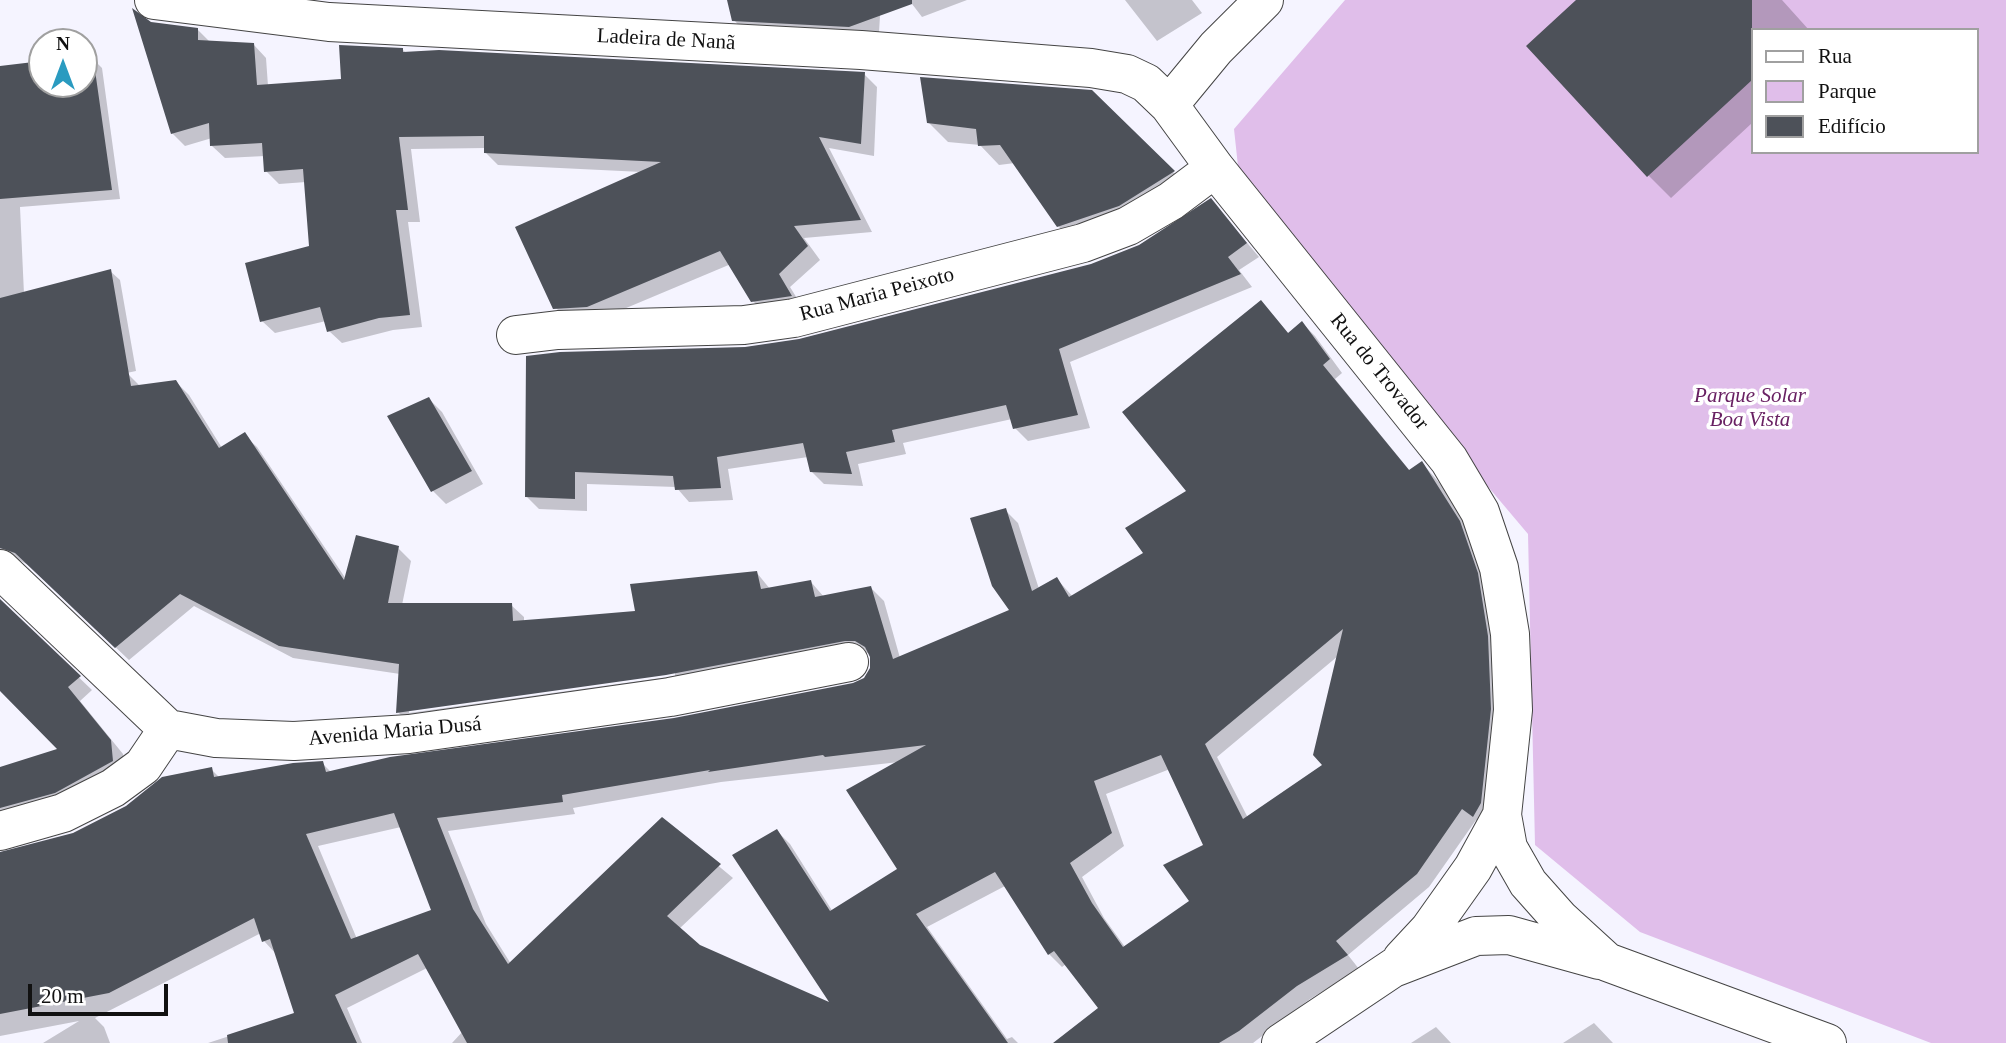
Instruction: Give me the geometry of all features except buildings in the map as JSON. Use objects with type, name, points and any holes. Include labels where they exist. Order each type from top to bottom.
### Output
[{"type":"street","name":"Ladeira de Nanã","points":[[154,0],[329,23],[861,50],[1091,68],[1136,78],[1146,83],[1169,105]]},
{"type":"street","points":[[1169,105],[1216,48],[1264,0]]},
{"type":"street","name":"Rua do Trovador","points":[[1169,105],[1215,168],[1450,460],[1480,512],[1499,568],[1510,634],[1513,710],[1502,815]]},
{"type":"street","name":"Rua Maria Peixoto","points":[[516,335],[558,330],[744,325],[794,318],[1094,239],[1128,226],[1160,208],[1215,168]]},
{"type":"street","points":[[0,569],[168,729],[143,766],[113,788],[63,813],[0,831]]},
{"type":"street","name":"Avenida Maria Dusá","points":[[168,729],[216,738],[294,741],[409,734],[670,697],[849,662]]},
{"type":"street","points":[[1502,815],[1508,848],[1528,883],[1560,919],[1608,962]]},
{"type":"street","points":[[1393,968],[1449,903],[1473,868],[1502,815]]},
{"type":"street","points":[[1281,1043],[1393,968],[1443,947],[1487,936],[1509,935],[1608,962],[1766,1034],[1828,1043]]},
{"type":"green space","name":"Parque Solar Boa Vista","points":[[1345,0],[2006,0],[2006,1043],[1931,1043],[1640,932],[1535,845],[1528,534],[1241,194],[1234,129]]}]
